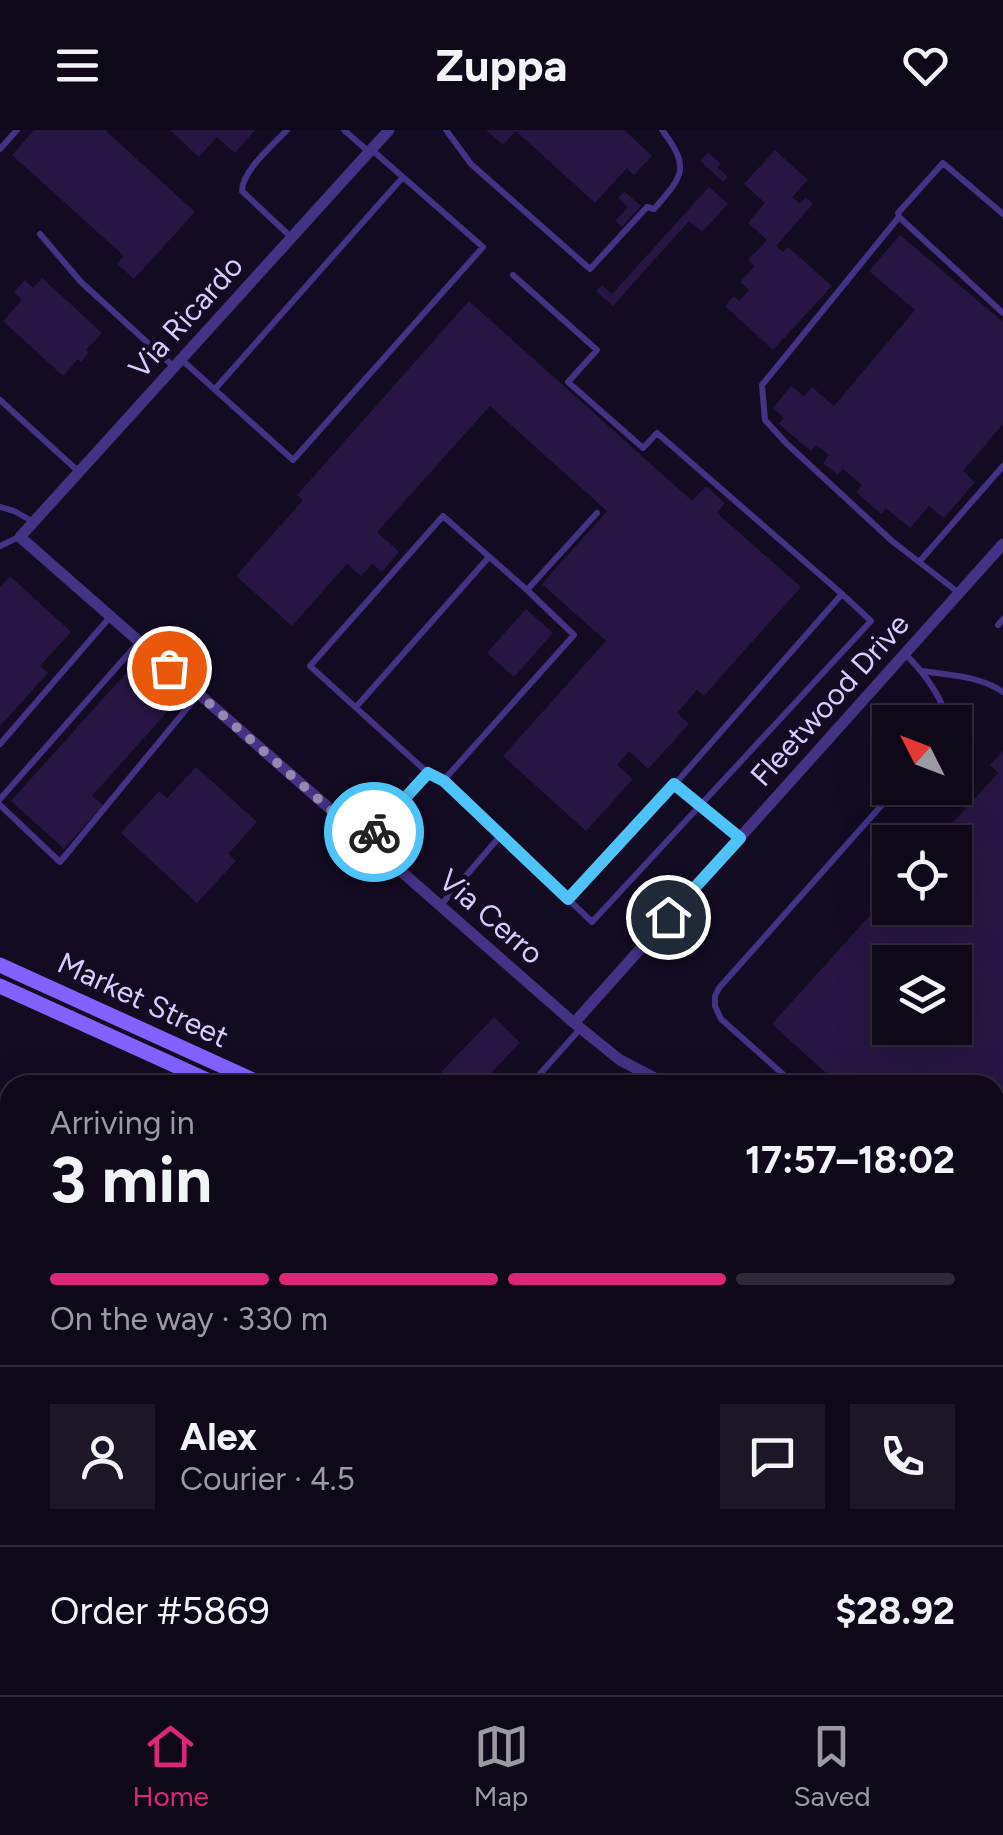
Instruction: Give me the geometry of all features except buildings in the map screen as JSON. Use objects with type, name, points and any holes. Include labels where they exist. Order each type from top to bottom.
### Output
[{"type":"main road","name":"Market Street","points":[[0,964],[242,1075]]},
{"type":"main road","name":"Market Street","points":[[0,986],[196,1075]]},
{"type":"street","name":"Via Ricardo","points":[[20,537],[389,130]]},
{"type":"street","name":"Via Cerro","points":[[20,537],[577,1026],[620,1060],[649,1075]]},
{"type":"street","name":"Fleetwood Drive","points":[[577,1026],[1003,544]]},
{"type":"lane","points":[[0,148],[16,130]]},
{"type":"lane","points":[[287,130],[241,184],[242,191],[292,238]]},
{"type":"lane","points":[[40,234],[82,282],[214,389],[293,460],[484,247],[344,130]]},
{"type":"lane","points":[[446,130],[471,164],[590,270],[647,207],[654,209],[680,177],[680,161],[662,130]]},
{"type":"lane","points":[[959,593],[892,541],[786,444],[765,420],[762,385],[900,217],[900,210],[943,163],[1003,214]]},
{"type":"lane","points":[[214,389],[403,178]]},
{"type":"lane","points":[[900,217],[1003,313]]},
{"type":"lane","points":[[444,781],[574,634],[443,516],[310,666],[428,773],[444,781],[592,922],[871,621],[657,433],[644,448],[568,382],[598,350],[513,274]]},
{"type":"lane","points":[[0,400],[79,472]]},
{"type":"lane","points":[[919,562],[1003,466]]},
{"type":"lane","points":[[0,507],[34,522]]},
{"type":"lane","points":[[527,590],[597,513]]},
{"type":"lane","points":[[0,546],[20,537]]},
{"type":"lane","points":[[356,707],[489,557]]},
{"type":"lane","points":[[568,899],[842,594]]},
{"type":"lane","points":[[0,744],[110,616]]},
{"type":"lane","points":[[139,642],[0,802],[60,862],[198,694]]},
{"type":"lane","points":[[905,654],[922,671],[944,705]]},
{"type":"lane","points":[[922,671],[974,679],[1003,692]]},
{"type":"lane","points":[[366,841],[428,773]]},
{"type":"lane","points":[[674,784],[740,838]]},
{"type":"lane","points":[[785,1075],[721,1020],[714,1006],[715,996],[882,805]]},
{"type":"lane","points":[[440,906],[501,834]]},
{"type":"lane","points":[[538,1075],[577,1026]]},
{"type":"way so far","points":[[169,668],[366,841],[374,832]]},
{"type":"route","points":[[374,832],[428,773],[444,781],[568,899],[674,784],[740,838],[668,917]]}]
